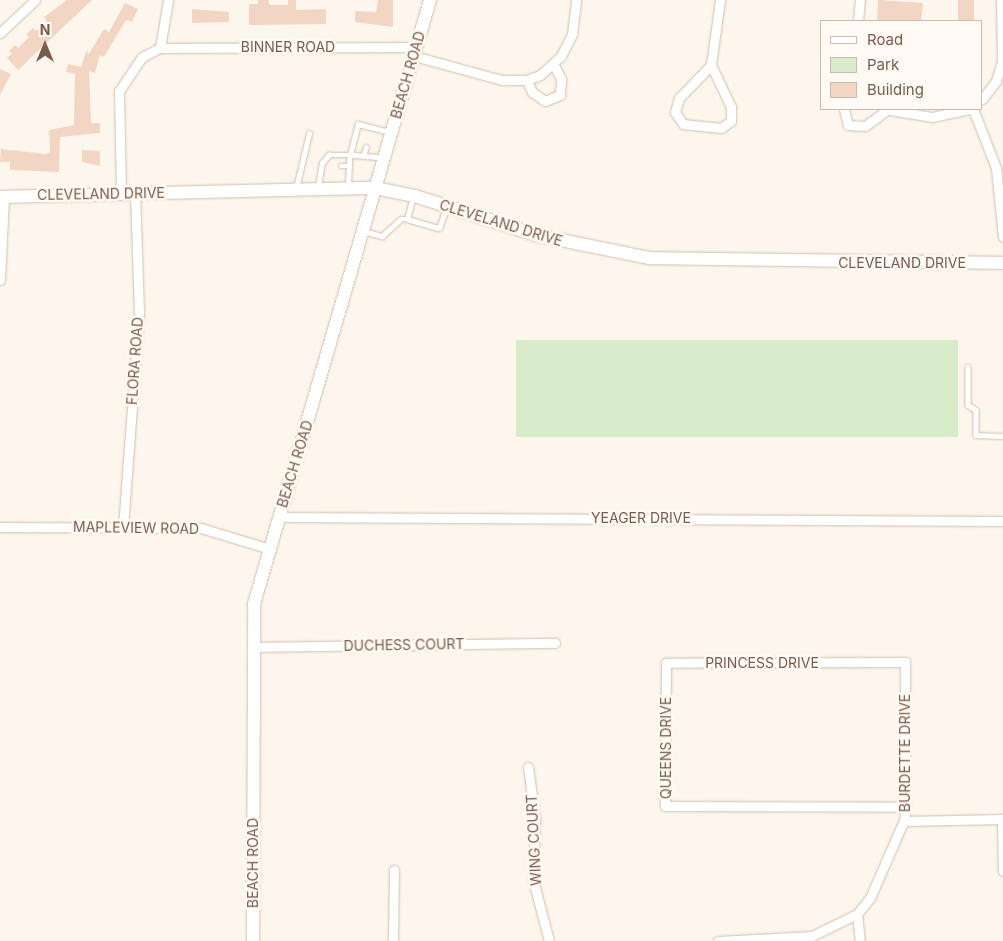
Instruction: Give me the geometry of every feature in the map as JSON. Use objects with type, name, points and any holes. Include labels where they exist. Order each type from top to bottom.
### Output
[{"type":"street","points":[[0,33],[35,0]]},
{"type":"street","points":[[121,194],[119,91],[142,56],[160,48],[168,0]]},
{"type":"street","name":"BEACH ROAD","points":[[253,941],[254,604],[430,0]]},
{"type":"street","points":[[554,65],[561,79],[560,95],[545,101],[532,92],[527,80],[554,65],[572,34],[576,0]]},
{"type":"street","points":[[711,65],[679,98],[675,112],[683,124],[722,128],[731,121],[732,107],[711,65],[720,0]]},
{"type":"street","points":[[858,20],[860,0]]},
{"type":"street","points":[[983,98],[996,80],[1002,61],[1001,0]]},
{"type":"street","name":"BINNER ROAD","points":[[160,48],[415,52],[502,80],[527,80]]},
{"type":"street","points":[[844,110],[848,125],[865,126],[885,110]]},
{"type":"street","points":[[892,110],[932,117],[964,110]]},
{"type":"street","points":[[973,110],[996,168],[1003,237]]},
{"type":"street","name":"CLEVELAND DRIVE","points":[[2,197],[375,188],[413,196],[536,235],[649,258],[1003,263]]},
{"type":"street","name":"FLORA ROAD","points":[[123,527],[139,313],[135,194]]},
{"type":"street","points":[[0,280],[2,197]]},
{"type":"street","name":"YEAGER DRIVE","points":[[278,517],[1003,521]]},
{"type":"street","name":"MAPLEVIEW ROAD","points":[[0,527],[201,528],[270,549]]},
{"type":"street","name":"DUCHESS COURT","points":[[253,647],[555,642]]},
{"type":"street","name":"PRINCESS DRIVE","points":[[666,663],[858,662]]},
{"type":"street","name":"BURDETTE DRIVE","points":[[718,941],[812,936],[857,914],[870,898],[904,822],[905,662],[858,662]]},
{"type":"street","name":"QUEENS DRIVE","points":[[666,663],[665,806],[904,807]]},
{"type":"street","name":"WING COURT","points":[[528,767],[535,818],[533,880],[549,941]]},
{"type":"street","points":[[904,822],[1003,819],[1003,871]]},
{"type":"street","points":[[393,941],[394,870]]},
{"type":"street","points":[[857,914],[860,941]]},
{"type":"lane","points":[[348,188],[350,155],[358,124],[392,132]]},
{"type":"lane","points":[[370,134],[371,127]]},
{"type":"lane","points":[[296,189],[309,134]]},
{"type":"lane","points":[[363,156],[366,147]]},
{"type":"lane","points":[[318,189],[321,166],[328,155],[384,158]]},
{"type":"lane","points":[[321,166],[327,166]]},
{"type":"lane","points":[[341,166],[350,166]]},
{"type":"lane","points":[[407,219],[413,196]]},
{"type":"lane","points":[[363,231],[382,236],[401,219],[439,228],[447,206]]},
{"type":"lane","points":[[968,367],[968,405],[976,410],[976,436],[1003,436]]},
{"type":"green space","points":[[516,340],[958,340],[958,437],[516,437]]},
{"type":"building","points":[[67,0],[92,0],[18,70],[7,58],[12,54],[9,51],[15,45],[18,48],[29,37],[26,34],[33,28],[36,31],[47,20],[44,17]]},
{"type":"building","points":[[258,0],[269,0],[269,5],[288,5],[288,0],[296,0],[296,10],[326,9],[326,24],[249,25],[249,4],[258,4]]},
{"type":"building","points":[[378,0],[393,0],[393,27],[355,22],[355,11],[376,12]]},
{"type":"building","points":[[878,0],[923,3],[921,20],[877,20]]},
{"type":"building","points":[[958,0],[974,0],[974,20],[958,20]]},
{"type":"building","points":[[125,3],[138,9],[132,22],[126,20],[104,57],[100,55],[95,73],[89,71],[91,123],[100,123],[100,133],[60,137],[59,172],[10,170],[10,162],[0,162],[1,149],[46,154],[50,152],[49,130],[74,125],[75,74],[66,72],[68,64],[81,67],[87,49],[88,55],[104,29],[109,32]]},
{"type":"building","points":[[192,9],[229,12],[229,22],[192,23]]},
{"type":"building","points":[[0,69],[11,74],[0,95]]},
{"type":"building","points":[[82,150],[100,151],[100,166],[82,162]]}]
